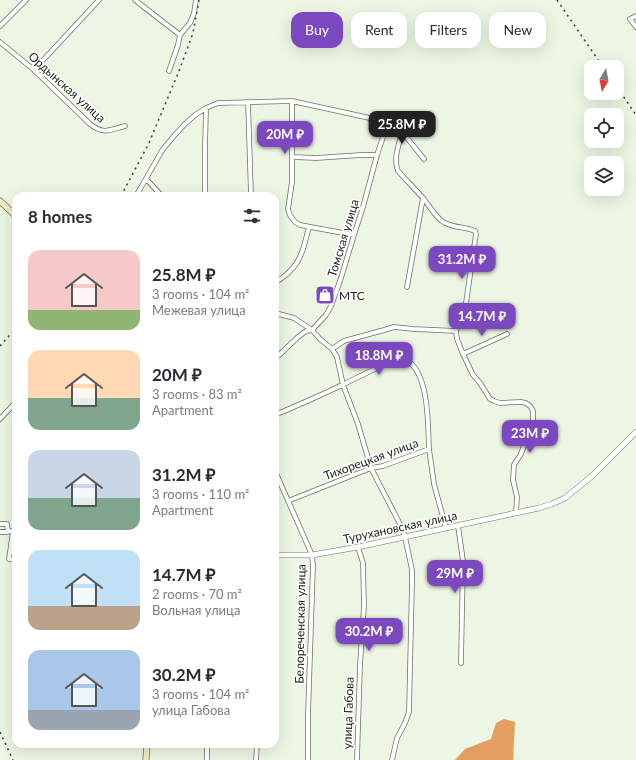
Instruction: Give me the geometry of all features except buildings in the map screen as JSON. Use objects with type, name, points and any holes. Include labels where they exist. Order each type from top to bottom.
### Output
[{"type":"main road","points":[[0,201],[12,212]]},
{"type":"main road","points":[[146,748],[146,760]]},
{"type":"street","points":[[0,26],[26,0]]},
{"type":"street","points":[[34,70],[99,0]]},
{"type":"street","points":[[135,0],[180,35]]},
{"type":"street","points":[[169,71],[180,35],[190,23],[194,13],[196,0]]},
{"type":"street","points":[[636,16],[630,19],[636,26]]},
{"type":"street","name":"Ордынская улица","points":[[0,42],[34,70],[96,129],[104,131],[125,126]]},
{"type":"street","points":[[292,101],[292,182],[288,209],[290,215],[295,222],[300,225],[354,235]]},
{"type":"street","points":[[138,192],[163,149],[174,136],[184,125],[206,108],[218,102],[292,101],[388,122],[402,132],[424,159]]},
{"type":"street","points":[[248,102],[251,192]]},
{"type":"street","points":[[205,192],[206,108]]},
{"type":"street","name":"Томская улица","points":[[279,355],[298,337],[312,330],[326,316],[331,306],[363,207],[376,155],[388,122]]},
{"type":"street","points":[[402,132],[396,159],[398,171],[444,223],[451,226],[472,229],[476,234],[466,303],[456,331],[457,339],[463,354],[473,375],[490,399],[500,403],[526,403],[533,411],[533,420],[521,454],[514,465],[513,480],[517,497],[516,513]]},
{"type":"street","points":[[292,157],[316,158],[376,155]]},
{"type":"street","points":[[146,179],[158,192]]},
{"type":"street","points":[[407,286],[423,198]]},
{"type":"street","points":[[279,280],[291,271],[298,262],[309,227]]},
{"type":"street","points":[[279,314],[294,318],[312,330],[332,349],[337,357],[343,385],[358,424],[371,468],[401,526],[405,537],[412,570],[409,712],[397,738],[392,760]]},
{"type":"street","points":[[332,349],[344,341],[394,326],[414,329],[456,331]]},
{"type":"street","points":[[463,354],[507,334]]},
{"type":"street","points":[[279,413],[343,385],[381,366],[395,361],[405,360],[410,363],[421,379],[426,410],[429,449]]},
{"type":"street","points":[[0,419],[12,406]]},
{"type":"street","name":"Турухановская улица","points":[[279,555],[312,555],[358,547],[528,511],[552,504],[565,498],[592,476],[636,432]]},
{"type":"street","name":"Тихорецкая улица","points":[[288,501],[371,468],[383,466],[429,449],[434,484],[446,528]]},
{"type":"street","name":"Белореченская улица","points":[[279,480],[312,555],[308,760]]},
{"type":"street","points":[[0,524],[7,524],[8,532]]},
{"type":"street","points":[[458,526],[463,561],[461,663]]},
{"type":"street","points":[[0,532],[12,531]]},
{"type":"street","points":[[12,538],[9,560],[12,560]]},
{"type":"street","name":"улица Габова","points":[[357,760],[360,665],[364,606],[363,563],[358,547]]},
{"type":"street","points":[[207,748],[207,760]]},
{"type":"street","points":[[256,760],[257,748]]},
{"type":"shaded area","points":[[504,719],[515,722],[513,760],[455,760],[465,749],[491,739],[496,723]]},
{"type":"railway","points":[[123,192],[149,143],[179,71],[193,33],[199,0]]},
{"type":"railway","points":[[557,0],[598,60]]},
{"type":"railway","points":[[624,97],[636,115]]},
{"type":"railway","points":[[0,346],[12,332]]},
{"type":"railway","points":[[0,732],[13,760]]},
{"type":"place","name":"МТС","points":[[325,295]]}]
